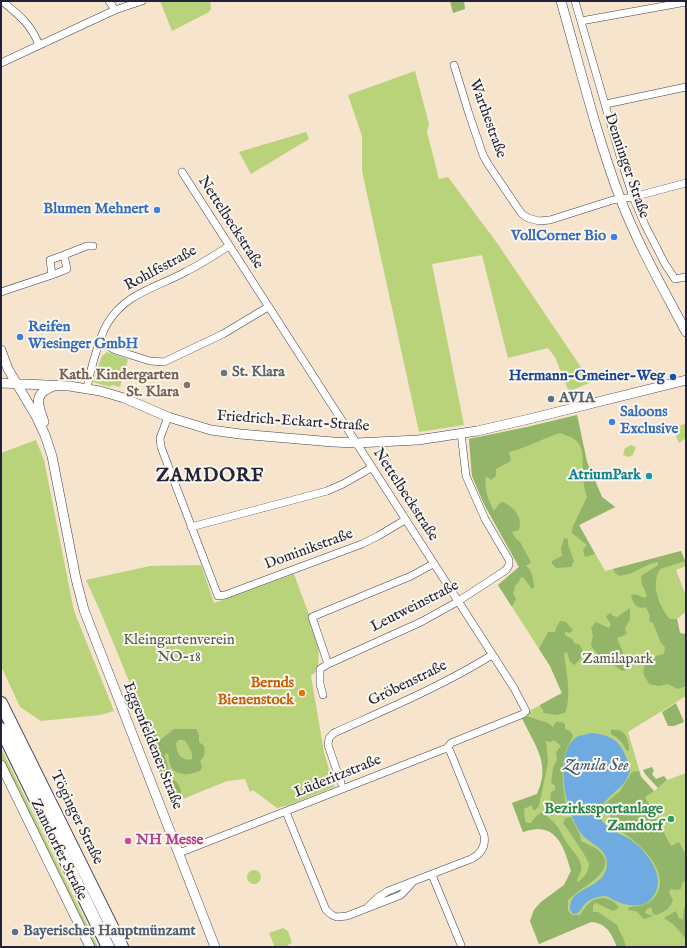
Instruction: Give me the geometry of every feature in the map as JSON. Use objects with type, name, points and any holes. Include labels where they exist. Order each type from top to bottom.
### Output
[{"type":"highway","name":"Töginger Straße","points":[[1,703],[122,947]]},
{"type":"highway","name":"Töginger Straße","points":[[1,729],[108,947]]},
{"type":"street","points":[[2,1],[27,22],[34,32],[39,45]]},
{"type":"street","points":[[110,1],[115,10]]},
{"type":"street","points":[[1,64],[115,10],[142,1]]},
{"type":"street","name":"Denninger Straße","points":[[561,1],[600,139],[620,199],[638,239],[686,332]]},
{"type":"street","name":"Denninger Straße","points":[[576,1],[633,197],[662,257],[675,279],[686,277]]},
{"type":"street","points":[[581,21],[686,2]]},
{"type":"street","name":"Warthestraße","points":[[454,65],[483,155],[494,174],[522,214],[528,218],[539,221],[550,220],[620,199],[686,183]]},
{"type":"street","points":[[606,104],[686,87]]},
{"type":"street","name":"Nettelbeckstraße","points":[[182,172],[457,602],[514,688],[526,711],[523,714],[503,721]]},
{"type":"street","points":[[52,275],[50,260],[86,246],[93,246]]},
{"type":"street","name":"Rohlfsstraße","points":[[87,388],[106,325],[115,313],[130,299],[186,272],[229,246]]},
{"type":"street","points":[[1,292],[67,269],[64,255]]},
{"type":"street","points":[[100,342],[115,350],[150,361],[164,362],[223,334],[268,307]]},
{"type":"street","name":"Eggenfeldener Straße","points":[[1,350],[8,368],[36,416],[47,440],[52,456],[81,600],[104,663],[215,947]]},
{"type":"street","name":"Friedrich-Eckart-Straße","points":[[1,383],[57,385],[87,388],[124,398],[168,417],[211,430],[240,434],[356,443],[401,441],[461,433],[525,420],[686,380]]},
{"type":"street","points":[[47,440],[47,434],[38,403],[39,397],[45,390],[57,385]]},
{"type":"street","points":[[168,417],[160,438],[161,447],[191,528],[327,491],[343,484],[371,468]]},
{"type":"street","name":"Leutweinstraße","points":[[328,664],[421,622],[457,602],[506,570],[509,565],[509,560],[485,519],[466,476],[461,433]]},
{"type":"street","name":"Dominikstraße","points":[[191,528],[218,596],[362,544],[405,520]]},
{"type":"street","points":[[323,694],[320,684],[320,669],[328,664],[312,617],[411,576],[433,564]]},
{"type":"street","name":"Gröbenstraße","points":[[341,783],[328,745],[329,738],[334,733],[416,695],[476,665],[492,655]]},
{"type":"street","name":"Lüderitzstraße","points":[[179,853],[447,748],[450,742],[503,721]]},
{"type":"street","points":[[286,812],[328,912],[332,915],[342,917],[376,906],[401,895],[412,882],[476,857],[482,850],[484,836],[450,751],[447,748]]},
{"type":"street","name":"Zamdorfer Straße","points":[[1,765],[90,947]]},
{"type":"street","points":[[432,875],[462,946]]},
{"type":"green space","points":[[160,1],[210,1],[211,9],[209,12],[172,31]]},
{"type":"green space","points":[[450,1],[464,1],[465,9],[453,13]]},
{"type":"green space","points":[[415,71],[429,124],[427,132],[439,179],[448,177],[497,243],[591,382],[569,392],[555,357],[548,348],[508,358],[482,255],[432,264],[464,425],[419,432],[362,171],[362,136],[348,95]]},
{"type":"green space","points":[[306,132],[309,139],[251,174],[239,152]]},
{"type":"green space","points":[[107,352],[128,359],[120,387],[112,385],[110,387],[93,382],[102,356]]},
{"type":"green space","name":"Zamilapark","points":[[577,415],[587,462],[602,497],[615,507],[579,525],[605,571],[681,551],[686,564],[686,566],[676,570],[686,596],[686,612],[677,619],[686,665],[686,696],[628,732],[641,776],[654,791],[667,780],[686,773],[686,947],[617,947],[611,934],[605,927],[601,924],[591,922],[539,944],[530,921],[534,910],[541,902],[564,885],[571,871],[565,852],[556,837],[543,829],[534,829],[523,832],[512,803],[537,794],[541,784],[543,770],[540,755],[522,718],[531,710],[562,693],[550,666],[498,585],[519,567],[484,504],[472,476],[469,439]]},
{"type":"green space","points":[[577,415],[587,462],[602,497],[615,507],[579,525],[595,554],[585,557],[583,549],[587,545],[572,533],[573,526],[587,497],[584,486],[582,451],[579,444],[573,438],[560,433],[509,452],[511,461],[496,469],[496,476],[491,480],[486,476],[487,494],[494,511],[502,502],[514,509],[519,517],[519,530],[512,532],[516,539],[520,542],[531,562],[526,566],[533,578],[534,587],[532,589],[523,577],[520,578],[513,593],[516,599],[512,607],[498,585],[519,567],[484,504],[472,476],[469,439]]},
{"type":"green space","points":[[686,423],[686,438],[679,443],[673,429]]},
{"type":"green space","points":[[36,440],[44,460],[74,611],[114,711],[100,715],[41,721],[20,707],[1,666],[1,453]]},
{"type":"green space","points":[[631,445],[636,447],[633,455],[629,457],[623,455],[625,448]]},
{"type":"green space","points":[[564,538],[568,539],[568,545],[574,561],[571,567],[556,568],[552,564],[552,561],[562,556],[561,548]]},
{"type":"green space","points":[[681,551],[685,561],[660,569],[656,578],[657,596],[664,611],[670,619],[677,619],[680,633],[686,634],[686,686],[678,689],[668,684],[659,686],[649,684],[644,676],[644,667],[646,663],[656,656],[664,654],[665,647],[661,643],[653,623],[650,622],[650,616],[646,607],[641,608],[636,606],[631,596],[634,594],[645,598],[647,596],[642,584],[641,576],[658,565],[658,562],[650,564],[629,574],[619,576],[613,569]]},
{"type":"green space","name":"Kleingartenverein NO-18","points":[[201,565],[214,603],[294,574],[319,642],[318,670],[311,676],[324,752],[334,787],[289,805],[277,808],[253,790],[250,792],[245,779],[227,781],[173,803],[142,721],[145,720],[86,580],[150,566]]},
{"type":"green space","points":[[630,608],[630,619],[625,628],[627,634],[617,638],[625,658],[631,660],[632,666],[622,671],[610,660],[600,657],[591,646],[593,635],[591,628],[596,622],[609,628],[611,624],[606,617],[608,614],[611,613],[613,616],[617,617]]},
{"type":"green space","points":[[560,621],[566,622],[573,630],[570,633],[565,632],[565,635],[572,639],[575,644],[579,644],[583,651],[581,658],[575,665],[570,662],[567,652],[564,653],[568,683],[568,699],[565,713],[556,715],[544,713],[540,705],[562,693],[550,666],[539,649],[548,632],[555,632]]},
{"type":"green space","points":[[676,703],[684,722],[674,726],[668,726],[662,712]]},
{"type":"green space","points":[[526,716],[548,723],[553,727],[556,722],[561,722],[565,724],[565,729],[570,731],[573,736],[566,751],[563,764],[563,784],[566,805],[562,809],[554,809],[550,801],[551,792],[555,790],[555,786],[551,782],[553,768],[557,760],[556,752],[561,746],[554,740],[551,742],[546,741],[548,762],[539,806],[535,810],[533,810],[532,805],[524,809],[525,821],[527,823],[531,823],[536,816],[542,812],[557,827],[580,861],[581,870],[577,882],[585,875],[589,864],[563,823],[565,818],[571,817],[580,835],[581,841],[598,850],[603,856],[605,862],[601,873],[591,883],[568,900],[568,911],[572,915],[580,915],[588,904],[596,899],[604,898],[612,901],[619,908],[613,911],[596,903],[593,905],[593,912],[598,912],[617,925],[626,947],[617,947],[611,934],[605,927],[601,924],[591,922],[539,944],[530,921],[534,910],[541,902],[564,885],[571,871],[565,852],[556,837],[543,829],[534,829],[523,832],[512,803],[537,794],[542,778],[543,770],[540,755],[522,718]]},
{"type":"green space","points":[[146,721],[160,740],[174,729],[196,729],[199,735],[199,742],[204,746],[204,756],[200,761],[202,766],[201,770],[190,774],[181,774],[171,767],[168,754],[166,753],[165,756],[171,778],[180,787],[181,795],[178,797],[173,797],[166,790],[143,729],[143,723]],"holes":[[[179,740],[184,740],[190,749],[192,759],[188,760],[182,758],[178,753],[176,743]]]},
{"type":"green space","points":[[611,730],[623,732],[627,738],[629,751],[626,750],[620,740],[611,734]]},
{"type":"green space","points":[[1,748],[98,947],[95,947],[1,757]]},
{"type":"green space","points":[[652,767],[654,771],[652,774],[656,779],[664,776],[667,780],[658,788],[643,770]]},
{"type":"green space","points":[[639,771],[641,777],[654,791],[645,797],[671,846],[679,842],[686,855],[686,882],[685,881],[682,883],[681,889],[670,889],[669,893],[673,900],[667,909],[657,915],[653,914],[651,907],[646,910],[645,913],[653,916],[644,919],[636,911],[628,910],[629,907],[646,904],[653,899],[658,892],[660,877],[654,863],[644,850],[614,824],[607,809],[606,803],[620,791],[632,772]]},
{"type":"green space","points":[[254,870],[259,872],[261,877],[259,882],[254,884],[249,882],[247,877],[249,872]]},
{"type":"green space","points":[[686,907],[686,939],[674,925],[664,918],[676,911],[679,918],[683,920],[684,908]]},
{"type":"green space","points":[[283,928],[288,931],[292,943],[288,945],[288,947],[273,947],[274,945],[269,933]]},
{"type":"water","name":"Zamila See","points":[[591,733],[607,736],[618,743],[625,754],[630,770],[624,783],[603,805],[600,814],[601,819],[610,828],[638,845],[650,859],[657,876],[658,884],[656,892],[646,903],[638,905],[624,904],[602,896],[590,900],[579,912],[573,914],[570,910],[573,898],[599,881],[606,870],[607,863],[604,853],[583,836],[575,823],[570,812],[564,785],[563,772],[568,748],[574,739]]},
{"type":"place","name":"Blumen Mehnert","points":[[157,210]]},
{"type":"place","name":"VollCorner Bio","points":[[614,237]]},
{"type":"place","name":"Reifen Wiesinger GmbH","points":[[20,337]]},
{"type":"place","name":"St. Klara","points":[[224,373]]},
{"type":"place","name":"Hermann-Gmeiner-Weg","points":[[673,377]]},
{"type":"place","name":"Kath. Kindergarten St. Klara","points":[[187,385]]},
{"type":"place","name":"AVIA","points":[[551,399]]},
{"type":"place","name":"Saloons Exclusive","points":[[612,422]]},
{"type":"place","name":"AtriumPark","points":[[649,476]]},
{"type":"place","name":"Bernds Bienenstock","points":[[302,693]]},
{"type":"place","name":"Bezirkssportanlage Zamdorf","points":[[671,819]]},
{"type":"place","name":"NH Messe","points":[[128,841]]},
{"type":"place","name":"Bayerisches Hauptmünzamt","points":[[15,932]]},
{"type":"district","name":"ZAMDORF","points":[[210,477]]}]
